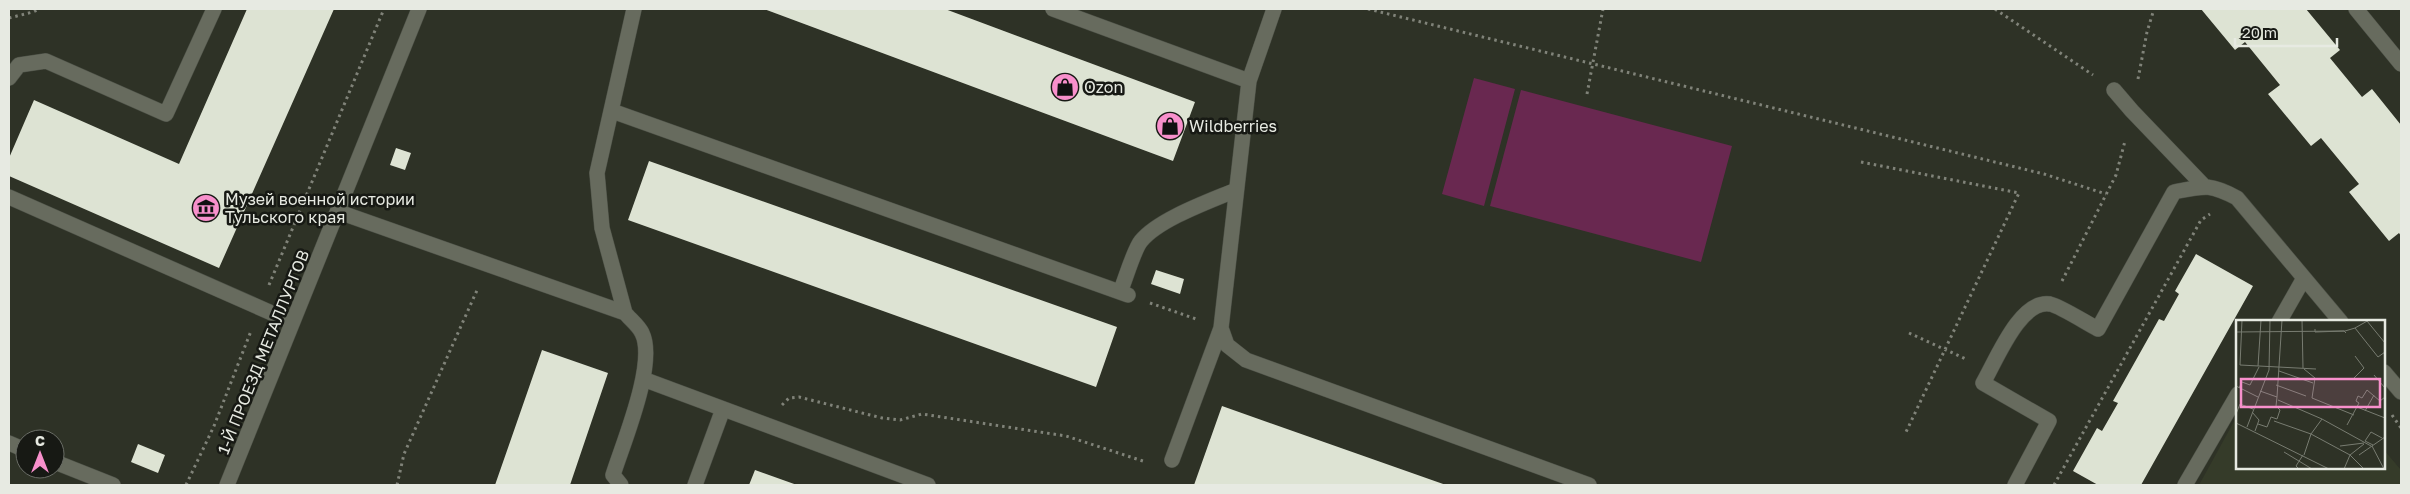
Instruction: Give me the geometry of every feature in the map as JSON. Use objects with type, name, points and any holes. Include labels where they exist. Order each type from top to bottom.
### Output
[{"type":"street","points":[[9,78],[19,64],[46,61],[166,114],[214,9]]},
{"type":"street","name":"1-Й ПРОЕЗД МЕТАЛЛУРГОВ","points":[[227,485],[292,322],[339,212],[419,9]]},
{"type":"street","points":[[621,485],[613,475],[643,379],[646,356],[642,333],[624,313],[602,228],[597,173],[634,9]]},
{"type":"street","points":[[1054,9],[1249,80]]},
{"type":"street","points":[[1172,460],[1221,328],[1249,80],[1274,9]]},
{"type":"street","points":[[2356,9],[2401,64]]},
{"type":"street","points":[[2114,90],[2132,112],[2204,186]]},
{"type":"street","points":[[612,111],[1124,294],[1140,242],[1195,206],[1236,190]]},
{"type":"street","points":[[2015,485],[2049,421],[1983,383],[2021,316],[2034,306],[2050,304],[2098,329],[2174,192],[2204,186],[2217,187],[2237,198],[2339,320]]},
{"type":"street","points":[[9,197],[292,322]]},
{"type":"street","points":[[339,212],[624,313]]},
{"type":"street","points":[[2280,320],[2304,278]]},
{"type":"street","points":[[1221,328],[1227,345],[1246,360],[1589,485]]},
{"type":"street","points":[[2385,373],[2401,392]]},
{"type":"street","points":[[643,379],[928,485]]},
{"type":"street","points":[[2185,485],[2236,397]]},
{"type":"street","points":[[695,485],[723,409]]},
{"type":"street","points":[[65,466],[113,485]]},
{"type":"path","points":[[9,18],[39,9]]},
{"type":"path","points":[[186,485],[214,426],[260,308],[384,9]]},
{"type":"path","points":[[1368,9],[2044,174],[2106,194]]},
{"type":"path","points":[[1587,94],[1604,9]]},
{"type":"path","points":[[1995,9],[2114,90]]},
{"type":"path","points":[[2050,304],[2116,175],[2132,112],[2147,32],[2154,9]]},
{"type":"path","points":[[1861,162],[2018,193],[1906,432]]},
{"type":"path","points":[[2054,485],[2201,220],[2212,212]]},
{"type":"path","points":[[396,485],[404,454],[488,265]]},
{"type":"path","points":[[1124,294],[1221,328]]},
{"type":"path","points":[[1910,333],[1990,371]]},
{"type":"path","points":[[744,417],[780,407],[789,398],[799,397],[882,418],[900,420],[922,414],[1066,436],[1146,462]]},
{"type":"shaded area","points":[[1474,78],[1515,89],[1484,206],[1442,194]]},
{"type":"shaded area","points":[[1521,90],[1732,146],[1701,262],[1490,206]]},
{"type":"shaded area","points":[[2236,418],[2236,469],[2385,469],[2385,451],[2401,470],[2401,485],[2199,485]]},
{"type":"building","points":[[247,9],[334,9],[219,268],[9,176],[9,158],[34,100],[179,164]]},
{"type":"building","points":[[764,9],[945,9],[1195,102],[1173,161]]},
{"type":"building","points":[[2201,9],[2306,9],[2340,50],[2330,58],[2362,97],[2372,89],[2401,125],[2401,236],[2399,233],[2389,241],[2349,192],[2359,184],[2321,138],[2311,146],[2268,94],[2280,85],[2245,42],[2235,50]]},
{"type":"building","points":[[396,148],[411,153],[405,170],[390,165]]},
{"type":"building","points":[[649,161],[1117,327],[1096,387],[628,220]]},
{"type":"building","points":[[2196,254],[2253,286],[2141,485],[2098,485],[2073,471],[2097,428],[2102,431],[2118,403],[2113,401],[2159,319],[2164,321],[2179,294],[2175,291]]},
{"type":"building","points":[[1156,270],[1184,279],[1180,294],[1151,284]]},
{"type":"building","points":[[542,350],[608,373],[570,485],[495,485]]},
{"type":"building","points":[[1222,406],[1446,485],[1194,485]]},
{"type":"building","points":[[138,444],[165,455],[158,473],[131,462]]},
{"type":"building","points":[[755,470],[797,485],[749,485]]},
{"type":"place","name":"Ozon","points":[[1065,87]]},
{"type":"place","name":"Wildberries","points":[[1170,126]]},
{"type":"place","name":"Музей военной истории Тульского края","points":[[206,208]]}]
